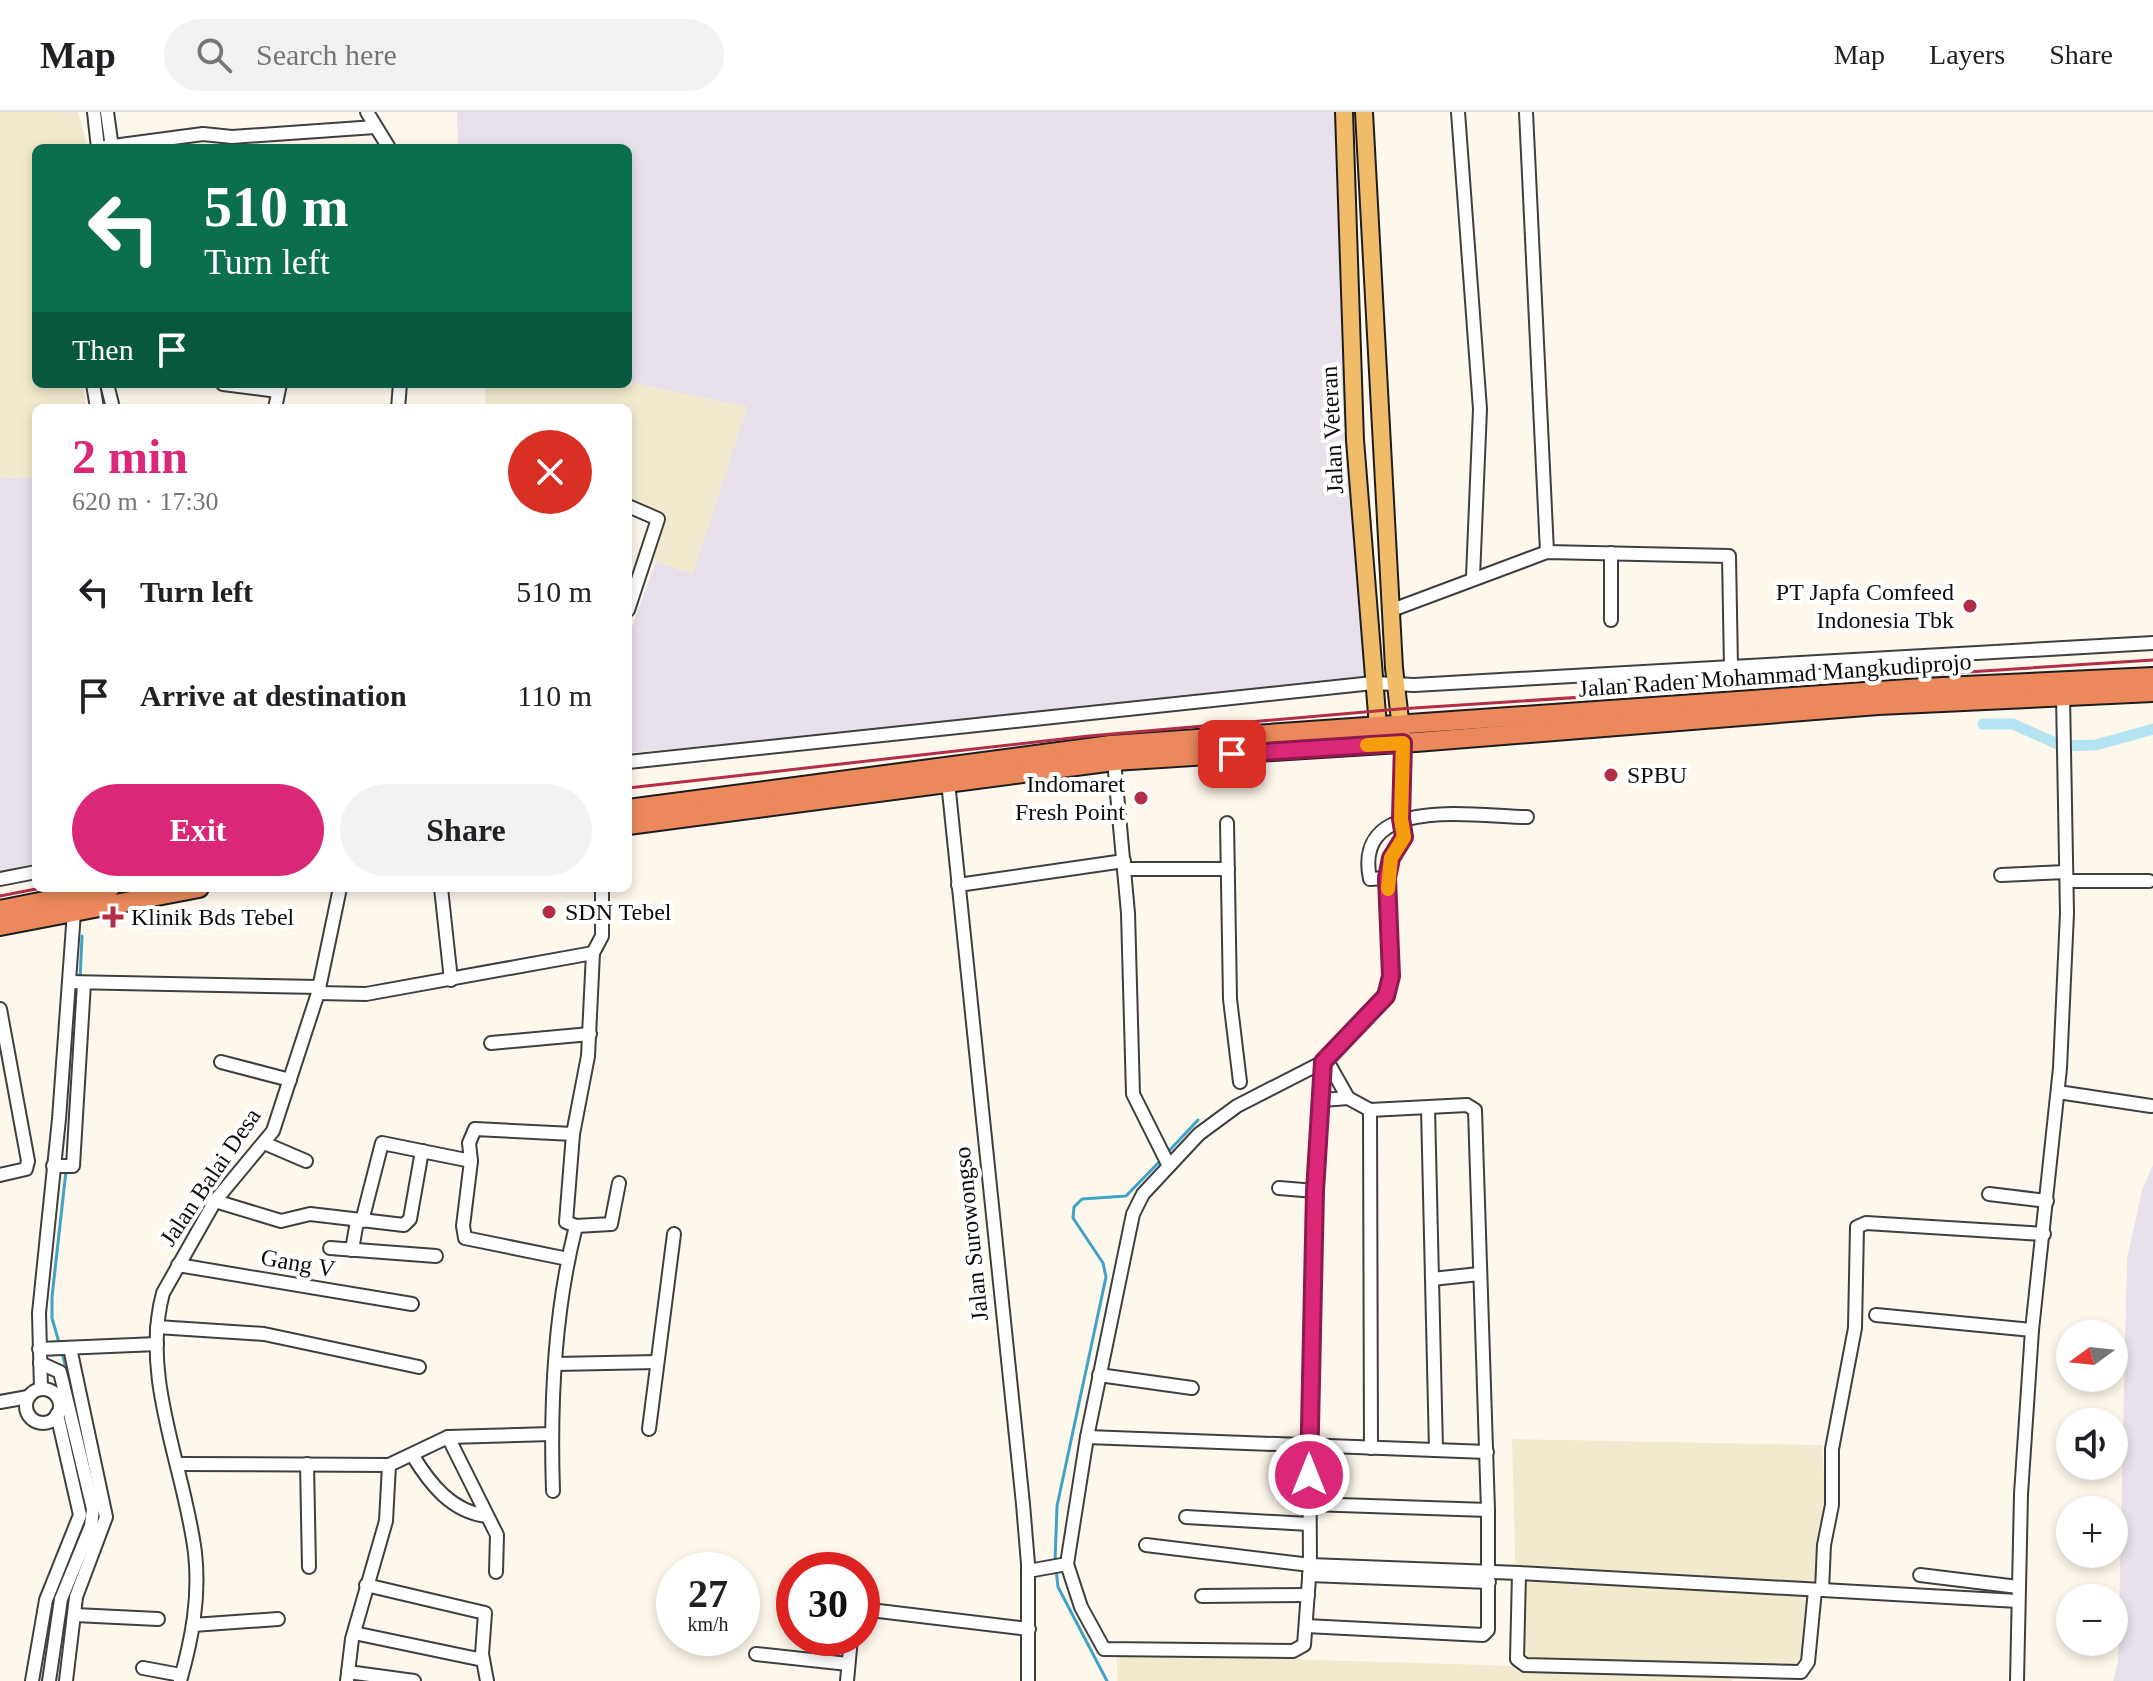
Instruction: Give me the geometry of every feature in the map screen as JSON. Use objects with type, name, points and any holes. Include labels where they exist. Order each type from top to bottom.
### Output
[{"type":"highway","name":"Jalan Raden Mohammad Mangkudiprojo","points":[[1402,734],[1906,689],[2153,677]]},
{"type":"highway","name":"Jalan Raden Mohammad Mangkudiprojo","points":[[1402,734],[2153,692]]},
{"type":"highway","points":[[632,824],[1114,761],[1402,734]]},
{"type":"highway","points":[[632,808],[1111,745],[1379,736]]},
{"type":"highway","points":[[0,910],[90,892]]},
{"type":"highway","points":[[0,926],[178,892]]},
{"type":"main road","name":"Jalan Veteran","points":[[1344,112],[1355,440],[1379,736]]},
{"type":"main road","name":"Jalan Veteran","points":[[1364,112],[1396,683],[1402,734]]},
{"type":"main road","points":[[1355,440],[1383,440]]},
{"type":"street","points":[[94,112],[104,144]]},
{"type":"street","points":[[105,144],[107,112]]},
{"type":"street","points":[[367,112],[386,144]]},
{"type":"street","points":[[1458,112],[1480,409],[1473,577]]},
{"type":"street","points":[[1526,112],[1547,552]]},
{"type":"street","points":[[128,144],[203,134],[232,137],[375,127]]},
{"type":"street","points":[[632,507],[656,516],[658,521],[632,598]]},
{"type":"street","points":[[1392,610],[1473,577],[1547,552],[1729,556],[1731,667]]},
{"type":"street","points":[[1611,553],[1611,620]]},
{"type":"street","points":[[632,762],[1373,683],[1414,685],[2153,643]]},
{"type":"street","points":[[2017,1681],[2018,1587],[2032,1330],[2058,1092],[2066,877],[2063,696]]},
{"type":"street","points":[[1324,1061],[1315,1191],[1309,1445],[1310,1570],[1304,1645],[1297,1651],[1104,1649],[1058,1566],[1133,1214],[1165,1159],[1237,1106],[1324,1061],[1386,996],[1391,976],[1381,879],[1391,858],[1398,824],[1402,734]]},
{"type":"street","points":[[1114,761],[1124,865],[1133,1094],[1165,1159]]},
{"type":"street","name":"Jalan Surowongso","points":[[948,782],[1028,1571],[1028,1681]]},
{"type":"street","points":[[1381,879],[1368,872],[1372,847],[1398,824],[1443,814],[1527,817]]},
{"type":"street","points":[[1227,823],[1230,999],[1240,1082]]},
{"type":"street","points":[[958,885],[1124,865],[1228,869]]},
{"type":"street","points":[[0,879],[32,873]]},
{"type":"street","points":[[2001,875],[2149,881]]},
{"type":"street","name":"Jalan Balai Desa","points":[[180,1678],[193,1625],[195,1554],[157,1344],[163,1293],[215,1201],[273,1131],[318,990],[339,892]]},
{"type":"street","points":[[441,892],[451,980]]},
{"type":"street","points":[[602,892],[602,936],[593,953],[590,1034],[573,1134],[566,1222],[576,1226],[609,1226],[619,1183]]},
{"type":"street","points":[[41,1389],[39,1313],[69,1121],[76,982],[74,912]]},
{"type":"street","points":[[76,982],[366,994],[593,953]]},
{"type":"street","points":[[0,1009],[28,1161],[26,1169],[0,1175]]},
{"type":"street","points":[[491,1043],[590,1034]]},
{"type":"street","points":[[1306,1626],[1483,1635],[1488,1630],[1487,1452],[1475,1110],[1467,1105],[1370,1110],[1348,1098],[1324,1061]]},
{"type":"street","points":[[221,1062],[290,1080]]},
{"type":"street","points":[[2058,1092],[2151,1106]]},
{"type":"street","points":[[1323,1100],[1348,1098]]},
{"type":"street","points":[[1428,1108],[1436,1450]]},
{"type":"street","points":[[1370,1110],[1371,1448]]},
{"type":"street","points":[[61,1167],[73,1166],[69,1121]]},
{"type":"street","points":[[568,1259],[465,1238],[463,1226],[471,1161],[469,1139],[473,1130],[573,1134]]},
{"type":"street","points":[[264,1143],[306,1161]]},
{"type":"street","points":[[352,1250],[382,1143],[471,1161]]},
{"type":"street","points":[[215,1201],[281,1221],[310,1214],[401,1225],[408,1222],[422,1151]]},
{"type":"street","points":[[1279,1188],[1315,1191]]},
{"type":"street","points":[[1989,1194],[2047,1201]]},
{"type":"street","points":[[1519,1573],[1517,1659],[1525,1665],[1801,1672],[1808,1662],[1832,1505],[1832,1449],[1855,1328],[1857,1227],[1866,1223],[2044,1234]]},
{"type":"street","points":[[553,1491],[551,1434],[555,1364],[568,1259],[576,1226]]},
{"type":"street","points":[[649,1429],[674,1234]]},
{"type":"street","points":[[330,1248],[436,1256]]},
{"type":"street","name":"Gang V","points":[[178,1265],[412,1304]]},
{"type":"street","points":[[1432,1279],[1479,1274]]},
{"type":"street","points":[[1876,1315],[2032,1330]]},
{"type":"street","points":[[157,1327],[264,1334],[419,1367]]},
{"type":"street","points":[[39,1349],[157,1344]]},
{"type":"street","points":[[63,1348],[106,1517],[70,1595],[75,1615],[66,1681]]},
{"type":"street","points":[[555,1364],[657,1362]]},
{"type":"street","points":[[40,1363],[60,1372],[93,1509],[49,1681]]},
{"type":"street","points":[[1099,1375],[1192,1388]]},
{"type":"street","points":[[0,1402],[28,1397],[41,1389]]},
{"type":"street","points":[[32,1681],[46,1600],[80,1515],[57,1414],[57,1397],[41,1389]]},
{"type":"street","points":[[28,1397],[26,1411],[36,1421],[46,1422],[57,1414]]},
{"type":"street","points":[[177,1464],[389,1465],[448,1437],[551,1434]]},
{"type":"street","points":[[448,1437],[499,1542],[496,1572]]},
{"type":"street","points":[[1087,1437],[1487,1452]]},
{"type":"street","points":[[413,1456],[425,1476],[448,1500],[468,1513],[487,1516]]},
{"type":"street","points":[[307,1464],[309,1567]]},
{"type":"street","points":[[389,1465],[386,1521],[366,1585],[347,1676],[414,1681]]},
{"type":"street","points":[[1310,1504],[1488,1510]]},
{"type":"street","points":[[1186,1517],[1309,1524]]},
{"type":"street","points":[[1146,1545],[1310,1570],[1489,1577],[1519,1573],[2018,1601]]},
{"type":"street","points":[[1028,1571],[1058,1566]]},
{"type":"street","points":[[1920,1575],[2018,1587]]},
{"type":"street","points":[[366,1585],[481,1611],[486,1617],[483,1660],[487,1681]]},
{"type":"street","points":[[1202,1596],[1308,1595]]},
{"type":"street","points":[[880,1611],[1029,1629]]},
{"type":"street","points":[[75,1615],[158,1619]]},
{"type":"street","points":[[193,1625],[278,1619]]},
{"type":"street","points":[[354,1633],[483,1660]]},
{"type":"street","points":[[760,1654],[848,1664]]},
{"type":"street","points":[[847,1681],[849,1656]]},
{"type":"street","points":[[143,1668],[180,1678]]},
{"type":"shaded area","points":[[0,112],[78,112],[87,144],[32,144],[32,388],[83,388],[86,404],[32,404],[32,477],[0,478]]},
{"type":"shaded area","points":[[457,112],[1344,112],[1373,683],[632,753],[632,627],[656,561],[692,574],[747,407],[632,383],[632,144],[458,144]]},
{"type":"shaded area","points":[[632,383],[747,407],[693,574],[647,558],[659,519],[632,509],[632,404],[486,404],[485,388],[632,388]]},
{"type":"shaded area","points":[[32,477],[32,865],[0,870],[0,478]]},
{"type":"shaded area","points":[[2153,1165],[2153,1681],[2113,1681],[2118,1656],[2128,1656],[2128,1584],[2120,1584],[2120,1568],[2128,1568],[2128,1496],[2122,1496],[2122,1480],[2128,1480],[2128,1408],[2124,1408],[2124,1392],[2128,1392],[2127,1259],[2142,1190]]},
{"type":"shaded area","points":[[1512,1439],[1822,1445],[1826,1512],[1803,1663],[1734,1668],[1732,1681],[1118,1681],[1116,1654],[1518,1666]]},
{"type":"waterway","points":[[1983,724],[2013,724],[2062,746],[2096,745],[2153,729]]},
{"type":"waterway","points":[[80,980],[82,936]]},
{"type":"waterway","points":[[1167,1153],[1198,1120]]},
{"type":"waterway","points":[[1055,1562],[1057,1506],[1106,1277],[1103,1263],[1073,1218],[1074,1207],[1082,1199],[1126,1196],[1162,1159]]},
{"type":"waterway","points":[[60,1346],[52,1318],[52,1297],[66,1171]]},
{"type":"waterway","points":[[62,1353],[77,1407]]},
{"type":"waterway","points":[[98,1525],[99,1508]]},
{"type":"waterway","points":[[1056,1569],[1058,1587],[1107,1681]]},
{"type":"waterway","points":[[65,1614],[71,1590]]},
{"type":"railway","points":[[632,788],[1089,736],[1399,709],[2153,660]]},
{"type":"railway","points":[[0,896],[32,890]]},
{"type":"slow traffic","points":[[1367,745],[1403,743],[1401,819],[1405,831],[1391,858],[1388,889]]},
{"type":"place","name":"PT Japfa Comfeed Indonesia Tbk","points":[[1970,606]]},
{"type":"place","name":"SPBU","points":[[1611,775]]},
{"type":"place","name":"Indomaret Fresh Point","points":[[1141,798]]},
{"type":"place","name":"SDN Tebel","points":[[549,912]]},
{"type":"place","name":"Klinik Bds Tebel","points":[[113,917]]},
{"type":"route","points":[[1232,754],[1403,743],[1401,819],[1405,831],[1391,858],[1387,878],[1391,976],[1386,996],[1323,1062],[1315,1191],[1309,1475]]}]
